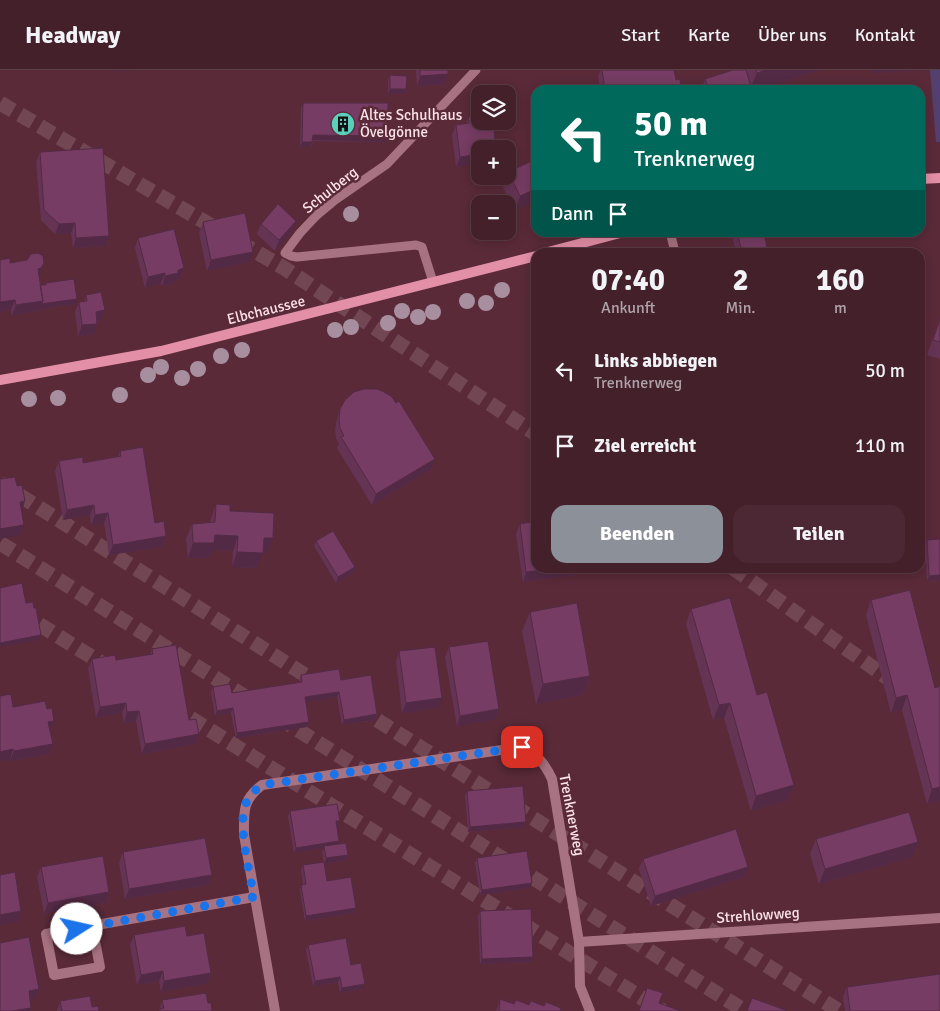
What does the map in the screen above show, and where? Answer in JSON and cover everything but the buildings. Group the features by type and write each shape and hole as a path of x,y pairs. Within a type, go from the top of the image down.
{"main road":[{"path":"925,179 940,178"},
{"path":"563,248 605,237"},
{"name":"Elbchaussee","path":"0,380 161,351 531,257"}],"street":[{"name":"Trenknerweg","path":"275,1011 244,835 244,808 251,793 262,785 522,747 537,756 548,770 552,780 579,942 580,986 590,1011"},
{"path":"92,926 100,967 54,975 46,934 254,897"},
{"name":"Strehlowweg","path":"579,942 940,918"}],"lane":[{"name":"Schulberg","path":"433,282 422,247 416,245 297,257 284,253 317,215 335,200 387,164 476,70"}],"shaded area":[{"path":"930,70 940,70 940,142 936,142"}],"tunnel":[{"path":"0,103 284,268 531,431"},
{"path":"0,483 321,685"},
{"path":"0,543 255,703"},
{"path":"740,573 896,684"},
{"path":"0,600 111,669"},
{"path":"171,706 663,1011"},
{"path":"358,708 839,1011"},
{"path":"279,718 745,1011"}],"place":[{"name":"Altes Schulhaus Övelgönne","path":"343,124"}],"route":[{"path":"77,929 254,897 244,835 244,808 251,793 262,785 522,747"}]}
